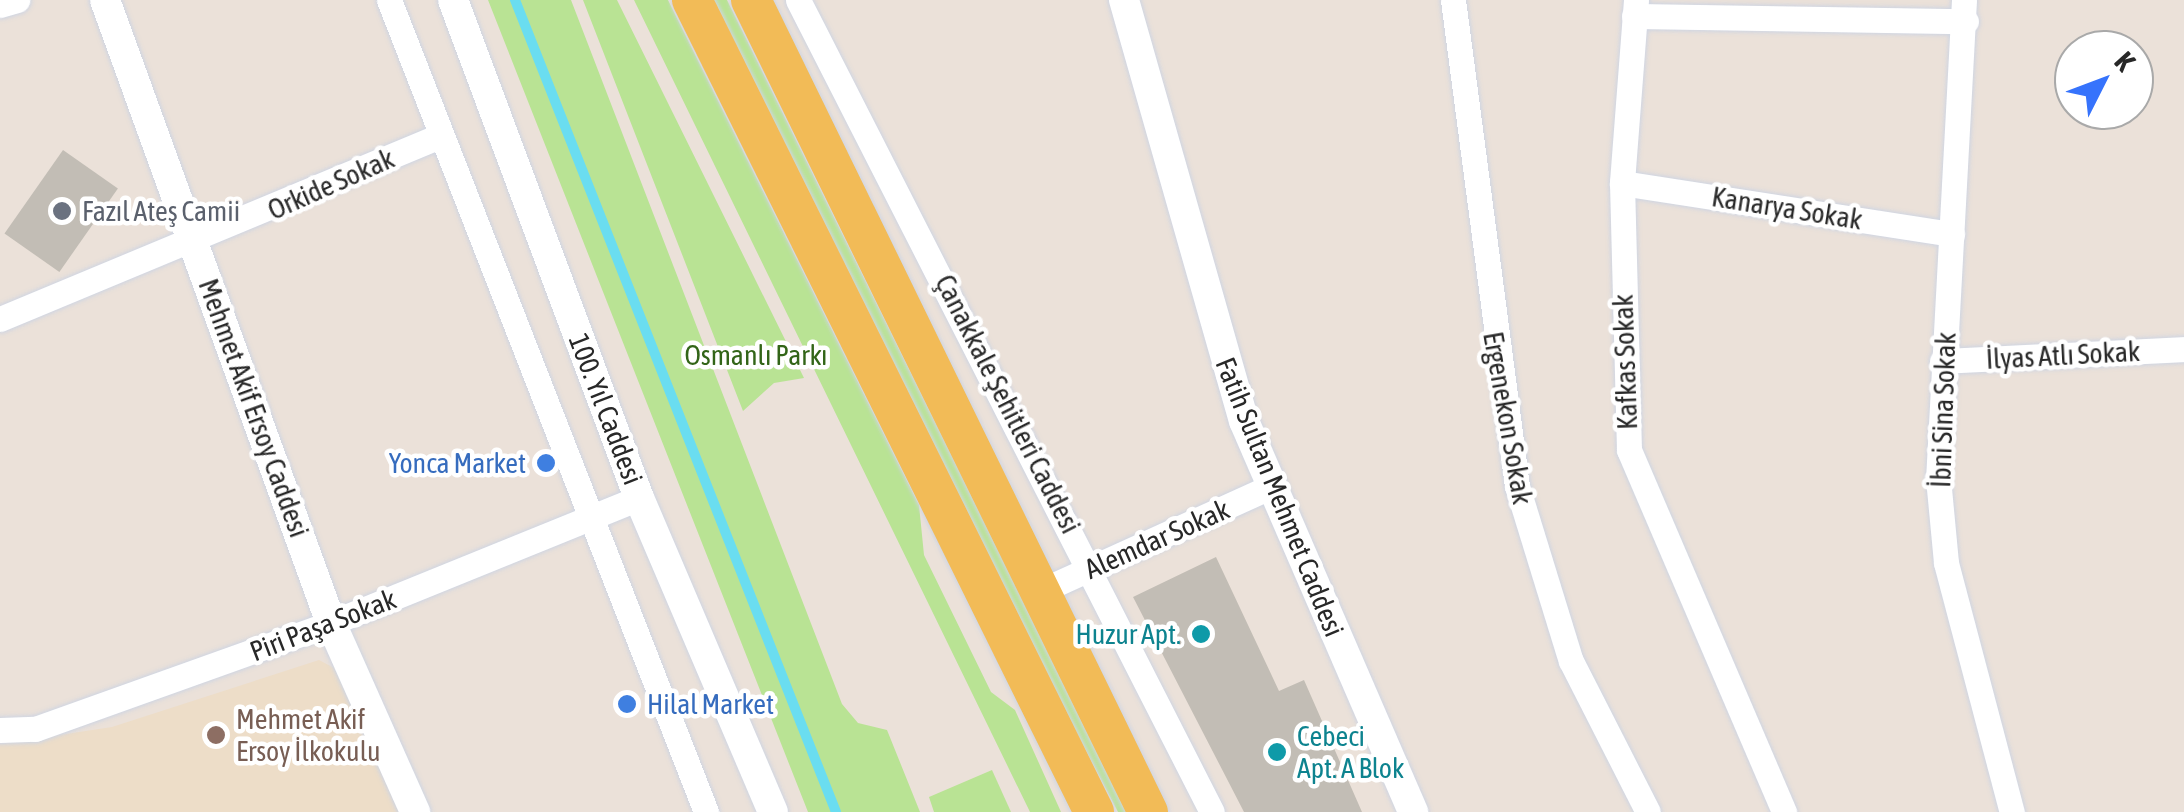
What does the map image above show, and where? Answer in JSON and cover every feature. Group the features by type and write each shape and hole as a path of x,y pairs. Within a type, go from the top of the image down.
{"main road":[{"path":"692,0 1094,812"},
{"name":"Çanakkale Şehitleri Caddesi","path":"751,0 1043,590 1148,812"}],"street":[{"path":"0,5 17,0"},
{"name":"Mehmet Akif Ersoy Caddesi","path":"105,0 331,623 415,812"},
{"path":"389,0 586,522 706,812"},
{"name":"100. Yıl Caddesi","path":"453,0 640,498 773,812"},
{"name":"Çanakkale Şehitleri Caddesi","path":"798,0 1093,568 1212,812"},
{"name":"Fatih Sultan Mehmet Caddesi","path":"1124,0 1219,346 1270,488 1413,812"},
{"name":"Ergenekon Sokak","path":"1453,0 1517,486 1571,661 1648,812"},
{"path":"1645,8 1965,11"},
{"name":"Kafkas Sokak","path":"1645,8 1622,183 1629,450 1784,812"},
{"name":"İbni Sina Sokak","path":"1965,11 1936,434 1946,563 2012,812"},
{"name":"Orkide Sokak","path":"0,319 195,243 440,136"},
{"name":"Kanarya Sokak","path":"1622,183 1952,234"},
{"name":"İlyas Atlı Sokak","path":"1942,361 2184,349"},
{"name":"Alemdar Sokak","path":"1043,590 1270,488"},
{"name":"Piri Paşa Sokak","path":"0,730 34,729 331,623 640,498"}],"shaded area":[{"name":"Mehmet Akif Ersoy İlkokulu","path":"319,660 334,668 399,812 0,812 0,744 112,727"}],"green space":[{"path":"488,0 571,0 842,704 858,723 887,730 920,812 808,812"},
{"name":"Osmanlı Parkı","path":"583,0 617,0 804,378 774,383 743,411"},
{"name":"Osmanlı Parkı","path":"634,0 668,0 919,505 924,555 991,692 1015,710 1061,812 1030,812"},
{"path":"712,0 727,0 1127,812 1118,812 996,578"},
{"path":"992,770 1011,812 934,812 929,797"}],"building":[{"name":"Fazıl Ateş Camii","path":"63,150 118,188 59,272 4,234"},
{"path":"1216,557 1279,691 1304,680 1362,812 1244,812 1133,597"}],"waterway":[{"path":"515,0 836,812"}],"place":[{"name":"Fazıl Ateş Camii","path":"62,211"},
{"name":"Yonca Market","path":"546,463"},
{"name":"Huzur Apt.","path":"1201,634"},
{"name":"Hilal Market","path":"627,704"},
{"name":"Mehmet Akif Ersoy İlkokulu","path":"216,735"},
{"name":"Cebeci Apt. A Blok","path":"1277,752"}]}
